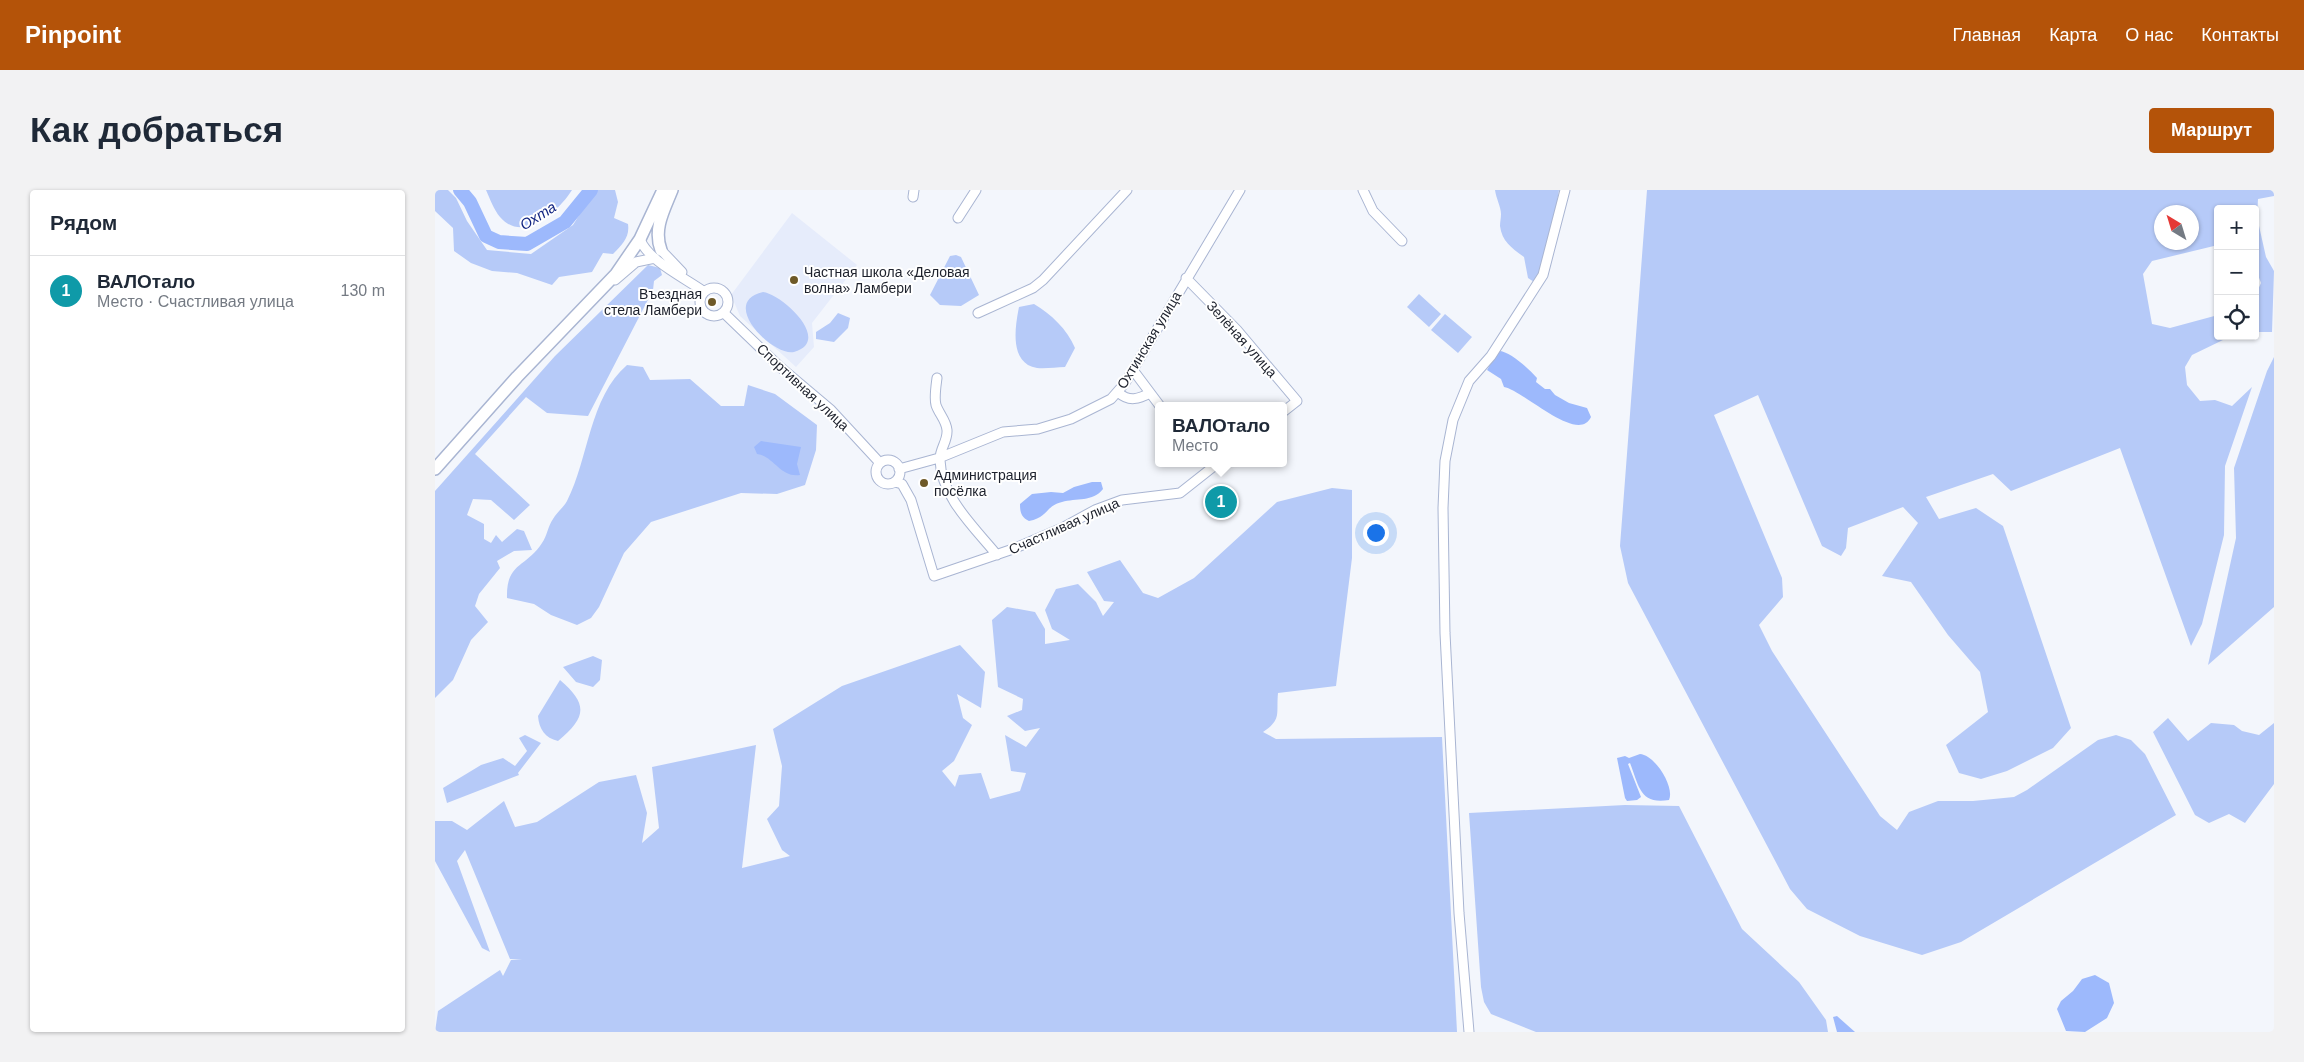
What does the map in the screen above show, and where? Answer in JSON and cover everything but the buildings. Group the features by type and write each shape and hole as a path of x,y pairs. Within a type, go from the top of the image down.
{"main road":[{"path":"435,469 517,377 606,284 629,256 640,239 663,190"},
{"path":"658,254 658,230 672,190"},
{"path":"640,239 650,240 658,254"}],"street":[{"path":"958,218 976,190"},
{"path":"978,313 1033,288 1043,280 1127,190"},
{"name":"Охтинская улица","path":"899,469 939,458 1003,432 1038,429 1071,419 1100,406 1119,393 1240,190"},
{"path":"1363,190 1373,211 1402,241"},
{"path":"1469,1032 1458,903 1445,633 1443,508 1445,461 1453,420 1469,381 1491,356 1543,275 1565,190"},
{"path":"606,284 618,278 636,262 658,254 700,289 712,287 725,292 727,307 723,313 709,316 702,311 699,304 700,289"},
{"name":"Зелёная улица","path":"1186,278 1237,330 1297,402 1287,409"},
{"name":"Спортивная улица","path":"723,313 780,367 831,410 880,463"},
{"path":"1133,370 1157,402"},
{"path":"937,378 936,404 943,417 947,431 946,443 939,458 945,482 955,504 997,555"},
{"path":"1119,393 1131,399 1138,399 1150,393"},
{"name":"Спортивная улица","path":"895,482 889,484 879,480 876,469 880,463 889,460 894,462 899,469"},
{"name":"Счастливая улица","path":"895,482 902,484 911,500 934,576 997,555 1121,500 1180,493 1206,467"},
{"path":"895,482 899,477 899,469"}],"shaded area":[{"path":"435,190 448,190 456,198 467,221 487,250 531,254 573,225 595,190 615,190 618,202 614,218 628,224 628,233 622,244 613,254 603,253 592,272 559,277 552,285 517,273 492,271 471,263 454,251 453,228 435,211"},
{"path":"486,190 572,190 558,207 539,222 519,227 509,224 500,217"},
{"path":"1495,190 1559,190 1548,249 1534,282 1528,278 1524,257 1508,244 1501,232 1501,211"},
{"path":"1647,190 2274,190 2274,196 2258,199 2258,205 2214,205 2214,246 2199,250 2199,205 2154,205 2154,250 2197,250 2152,261 2143,274 2152,324 2170,328 2214,316 2214,340 2223,340 2192,355 2185,367 2187,385 2200,401 2215,400 2232,406 2252,387 2225,466 2224,535 2202,624 2191,646 2120,448 2011,491 1993,474 1926,497 1939,519 1976,508 2003,526 2071,728 2053,748 2007,771 1981,779 1959,773 1946,745 1988,712 1980,672 1948,635 1911,582 1882,576 1918,523 1903,507 1848,528 1846,548 1841,556 1822,546 1758,395 1714,415 1782,578 1783,597 1759,625 1772,651 1880,816 1897,830 1909,812 1938,801 1973,801 2014,797 2027,790 2098,740 2116,735 2131,740 2145,754 2176,815 1961,942 1922,955 1860,936 1807,909 1790,889 1628,583 1620,546"},
{"name":"Частная школа «Деловая волна» Ламбери","path":"792,213 857,265 812,323 814,347 796,367 740,316 731,295"},
{"path":"2259,226 2266,257 2274,271 2272,332 2259,332 2259,289 2261,283 2259,278"},
{"path":"956,255 961,257 979,295 961,306 940,305 930,295 950,256"},
{"path":"648,265 660,268 662,275 654,281 653,290 588,416 547,413 526,397 475,454 530,505 514,520 491,500 473,499 467,515 484,524 484,539 491,543 496,535 502,542 517,529 524,531 532,550 514,551 497,561 500,568 479,594 475,606 488,622 471,640 453,680 435,698 435,491 555,356"},
{"path":"763,292 781,301 800,319 806,329 808,338 805,346 794,352 785,351 763,338 754,328 747,317 746,306 751,298"},
{"path":"1419,294 1441,314 1429,327 1407,307"},
{"path":"1034,304 1058,323 1072,341 1075,348 1065,367 1037,368 1028,365 1018,352 1016,324 1019,307"},
{"path":"838,313 850,318 848,328 834,342 816,339 816,332 830,323"},
{"path":"1445,314 1472,337 1458,353 1431,330"},
{"path":"1498,351 1508,354 1519,361 1537,378 1536,382 1545,389 1550,389 1555,395 1569,403 1587,408 1591,417 1584,424 1575,425 1563,421 1513,390 1504,387 1501,379 1487,370"},
{"path":"2274,357 2274,607 2208,665 2236,538 2234,468 2267,371"},
{"path":"627,365 643,367 650,380 690,379 721,406 744,406 748,385 775,394 817,425 816,450 805,485 777,494 741,493 651,522 624,553 599,607 591,618 577,625 551,615 534,604 507,598 508,586 513,571 536,551 544,540 556,514 567,501 597,411 614,379"},
{"path":"761,441 801,447 797,464 800,475 787,473 768,459 757,454 754,447"},
{"path":"1092,482 1101,482 1103,489 1094,496 1057,504 1040,517 1029,521 1021,514 1020,504 1032,494 1063,493 1074,487"},
{"path":"1332,488 1352,490 1352,558 1336,686 1278,693 1276,720 1263,732 1276,739 1442,737 1457,1032 435,1032 438,1011 500,970 503,976 511,960 522,959 510,959 465,850 457,861 490,952 482,948 435,861 435,821 452,821 467,830 504,801 515,827 537,822 599,782 636,775 647,813 642,843 659,828 652,767 756,745 742,868 790,856 782,850 767,819 779,806 782,766 773,729 842,686 960,645 985,672 981,708 957,694 963,718 972,725 954,761 942,771 955,787 959,775 981,773 990,799 1020,791 1026,773 1011,771 1005,735 1026,747 1040,728 1025,731 1007,716 1022,710 1023,699 998,687 992,620 1007,607 1035,612 1045,629 1045,644 1070,640 1052,629 1045,610 1056,589 1078,584 1096,602 1103,616 1114,602 1104,601 1087,572 1120,560 1143,593 1158,598 1194,578 1277,502"},
{"path":"593,656 602,660 600,680 593,687 576,682 563,667"},
{"path":"560,680 576,696 580,710 579,717 574,725 558,741 550,738 543,732 538,716"},
{"path":"2168,718 2188,741 2211,723 2234,725 2242,731 2259,735 2274,723 2274,784 2245,823 2229,814 2209,823 2195,815 2153,732"},
{"path":"525,735 541,743 518,773 519,775 447,803 443,788 481,765 503,758 515,766 527,751 519,738"},
{"path":"1640,754 1652,760 1662,772 1669,787 1669,800 1659,801 1646,797 1639,786 1630,763 1628,764 1641,797 1637,800 1627,801 1625,798 1617,758 1625,756 1629,758"},
{"path":"1625,805 1679,806 1742,929 1799,982 1826,1020 1828,1032 1536,1032 1491,1014 1484,1002 1481,987 1469,813"},
{"path":"2095,975 2109,983 2114,1003 2107,1018 2085,1032 2066,1031 2057,1009 2061,1001 2073,991 2082,979"},
{"path":"1837,1016 1855,1032 1837,1032 1833,1017"}],"waterway":[{"name":"Охта","path":"460,190 470,202 486,236 499,242 527,244 565,222 591,190"}],"place":[{"name":"Частная школа «Деловая волна» Ламбери","path":"794,280"},
{"name":"Въездная стела Ламбери","path":"712,302"},
{"name":"Администрация посёлка","path":"924,483"},
{"name":"ВАЛОтало","path":"1221,502"}]}
